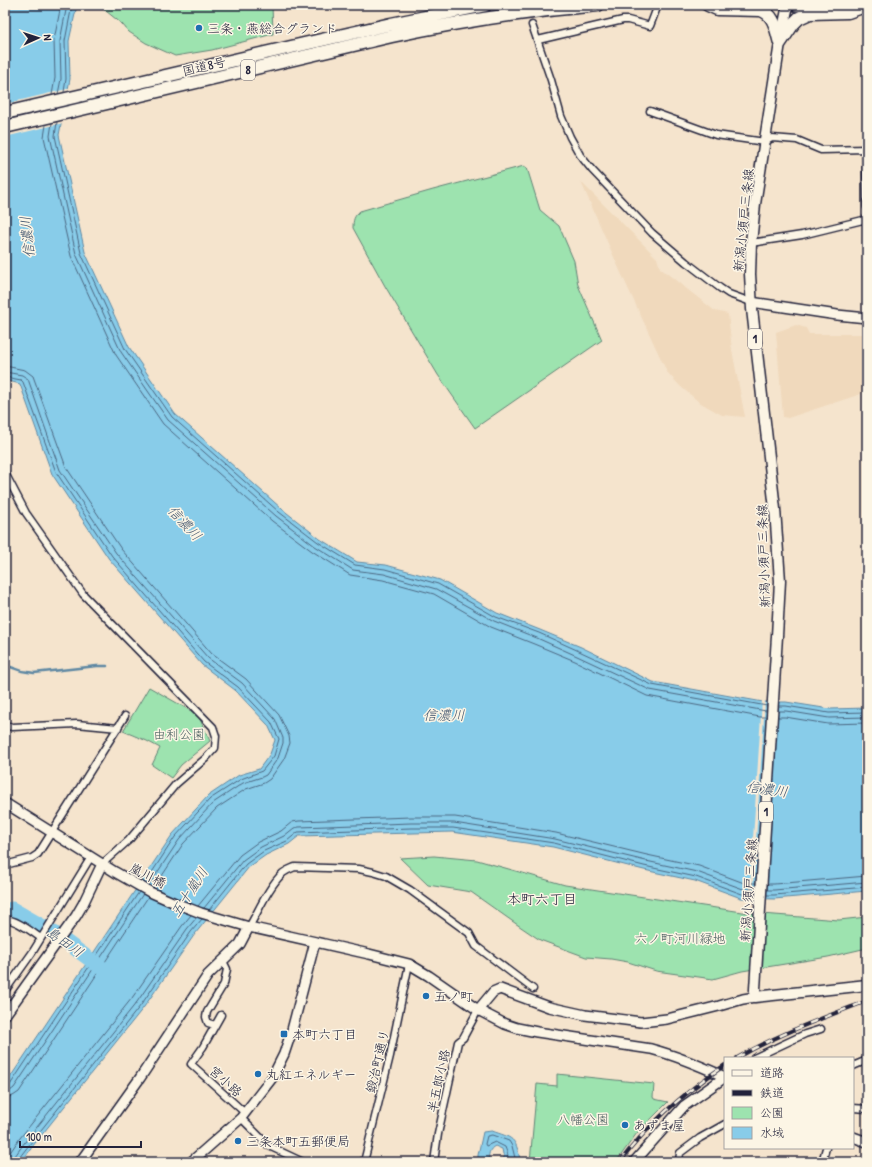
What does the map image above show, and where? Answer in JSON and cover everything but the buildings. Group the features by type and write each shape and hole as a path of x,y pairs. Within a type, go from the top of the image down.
{"highway":[{"name":"国道8号","path":"5,113 391,24 485,5"},
{"name":"国道8号","path":"5,127 449,24 492,16 538,10 598,5"},
{"path":"708,5 717,9 764,11 770,16 776,27 780,43"},
{"path":"797,5 864,7"},
{"path":"780,43 793,24 799,18 810,13 848,12 864,7"}],"main road":[{"name":"新潟小須戸三条線","path":"755,993 778,636 780,581 775,509 751,302 751,243 780,43 788,5"},
{"path":"755,993 867,985"}],"street":[{"path":"538,40 623,20 650,26 658,5"},
{"path":"532,26 551,80 561,116 580,155 592,170 657,238 729,294 751,302 867,318"},
{"path":"650,111 716,135 765,142 772,138 797,140 821,150 867,149 867,207"},
{"path":"751,243 802,235 867,219"},
{"path":"5,473 26,513 83,594 213,727 216,736 215,748 206,758 176,784 129,840 102,864 76,916 5,1015"},
{"path":"5,865 32,858 38,854 125,716"},
{"path":"5,725 12,727 77,724 118,728"},
{"name":"嵐川橋","path":"5,803 115,872 150,892 201,913 250,927 409,964 478,1010 505,1024 517,1028 651,1049 693,1063 724,1077"},
{"path":"5,992 7,985 41,938 91,857"},
{"path":"80,1162 140,1078 208,975 240,944 271,889 283,873 289,869 359,869 386,876 410,890 450,918 469,933 476,946 533,990"},
{"path":"5,920 9,919 16,922 41,938"},
{"path":"191,1162 243,1116 272,1078 284,1054 292,1030 315,942"},
{"path":"221,1015 215,1025 208,1023 206,1017 207,1012 224,984 227,969 223,961"},
{"name":"鍛治町通り","path":"364,1162 390,1056 409,964"},
{"path":"478,1010 493,992 500,989 549,1007 609,1019 641,1022 667,1019 719,1006 755,993"},
{"name":"半五郎小路","path":"434,1162 438,1134 458,1042 463,1038 478,1010"},
{"name":"宮小路","path":"215,1025 203,1047 191,1064 243,1116 269,1146 301,1162"},
{"path":"756,1057 804,1034 821,1029"},
{"path":"854,1066 867,1060"},
{"path":"634,1162 684,1106 724,1078"},
{"path":"854,1108 867,1109"},
{"path":"679,1162 680,1153 700,1138 724,1125"},
{"path":"854,1137 867,1142"},
{"path":"822,1162 826,1149"}],"shaded area":[{"path":"581,182 657,258 660,268 715,311 728,314 732,350 745,417 722,415 699,402 680,386 667,372"},
{"path":"796,325 806,328 809,334 867,334 867,392 788,418 783,417 776,332"}],"green space":[{"name":"三条・燕総合グランド","path":"102,5 272,5 273,34 212,50 175,56 146,43 129,32 106,11"},
{"path":"524,166 527,168 540,210 559,226 574,261 578,285 602,340 475,428 438,375 385,286 353,228 354,220 355,216 360,211"},
{"name":"由利公園","path":"149,687 198,715 210,741 181,765 171,778 152,765 160,748 123,731"},
{"name":"六ノ町河川緑地","path":"434,856 477,860 565,885 749,913 839,920 867,917 867,948 828,957 742,971 713,979 656,971 628,962 611,959 586,957 540,940 471,892 428,885 400,858"},
{"name":"八幡公園","path":"557,1074 654,1084 654,1099 668,1102 637,1133 616,1162 530,1162 537,1084 557,1086"}],"water":[{"name":"信濃川","path":"5,5 77,5 69,41 70,79 59,135 85,252 129,347 175,414 282,509 320,539 357,562 386,565 440,580 497,613 581,647 653,682 763,702 786,702 830,709 867,708 867,891 774,899 741,898 695,881 553,847 452,832 299,836 289,844 266,855 249,867 195,934 144,1007 32,1147 22,1162 5,1162 5,1085 172,835 208,796 239,775 259,769 270,754 275,740 268,725 235,690 202,665 109,559 52,474 20,384 5,380"},
{"path":"492,1131 509,1137 515,1143 520,1160 518,1162 497,1162 504,1158 504,1156 502,1149 495,1146 489,1152 489,1162 478,1162 483,1132"}],"pier":[{"path":"71,88 63,123 5,137 5,104"},
{"path":"762,700 765,700 752,900 749,900"}],"waterway":[{"path":"5,665 22,671 34,673 107,666"},
{"name":"島田川","path":"5,911 12,909 54,933 105,970"}],"tunnel":[{"path":"528,5 532,25"}],"railway":[{"path":"739,1057 817,1020 867,1001"},
{"path":"620,1162 655,1121 682,1097 724,1066"}],"place":[{"name":"三条・燕総合グランド","path":"199,28"},
{"name":"五ノ町","path":"426,996"},
{"name":"本町六丁目","path":"284,1034"},
{"name":"丸紅エネルギー","path":"258,1074"},
{"name":"あずま屋","path":"625,1125"},
{"name":"三条本町五郵便局","path":"238,1141"}],"district":[{"name":"本町六丁目","path":"542,899"}],"water label":[{"name":"五十嵐川","path":"189,892"}]}
